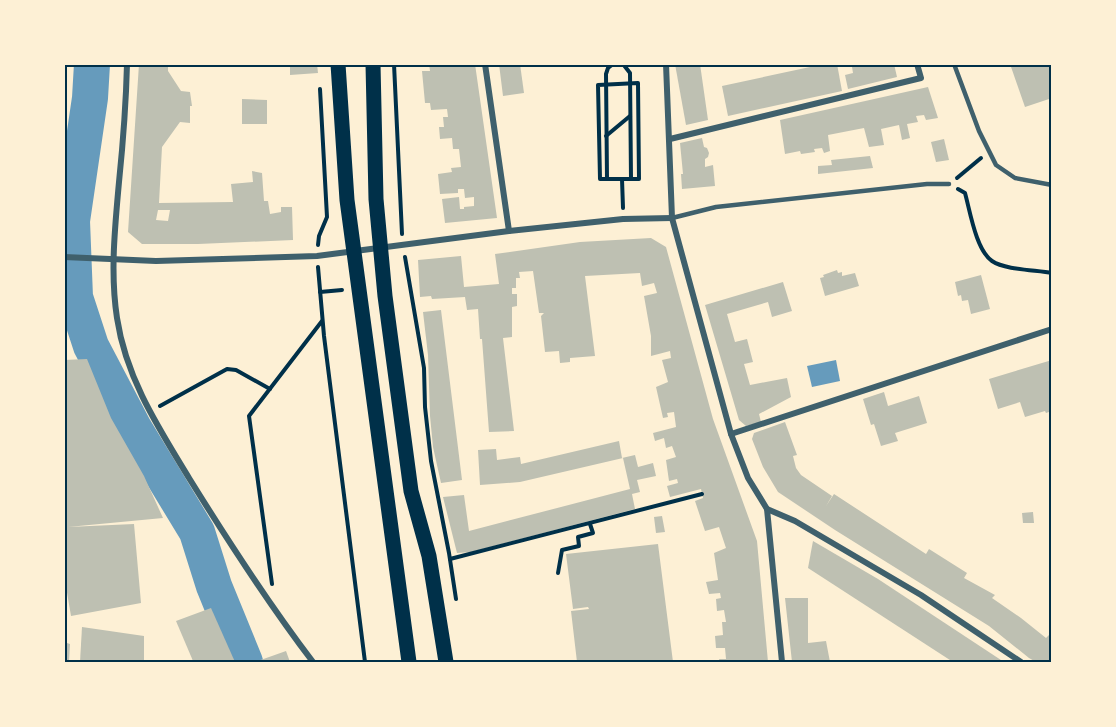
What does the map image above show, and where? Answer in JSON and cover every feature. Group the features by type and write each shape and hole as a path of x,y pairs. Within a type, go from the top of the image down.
{"main road":[{"path":"338,64 347,200 409,663"},
{"path":"373,64 376,199 385,296 411,491 429,556 446,663"}],"street":[{"path":"128,64 113,258 117,318 126,359 149,412 219,528 312,663"},
{"path":"485,64 509,231"},
{"path":"666,64 672,218 731,434 748,478 767,509 782,663"},
{"path":"670,139 921,78 917,64"},
{"path":"64,257 156,261 317,256 509,231 623,219 672,218"},
{"path":"731,434 1052,329"},
{"path":"767,509 795,521 921,595 1021,663"}],"lane":[{"path":"954,64 979,131 996,165 1015,178 1052,185"},
{"path":"672,218 716,207 949,183"}],"path":[{"path":"394,64 403,244 424,368 425,407 431,461 450,559 456,605"},
{"path":"607,179 606,84 607,71 613,64"},
{"path":"623,64 630,71 632,179"},
{"path":"638,83 639,179 600,179 598,85 606,84 638,83"},
{"path":"320,87 327,218 319,236 317,256 365,663"},
{"path":"606,136 631,115"},
{"path":"988,149 976,163 949,183 964,193 984,253 993,262 1004,266 1052,273"},
{"path":"622,179 623,219"},
{"path":"271,606 272,578 249,416 323,320"},
{"path":"149,412 227,369 236,370 270,389"},
{"path":"450,559 702,494"},
{"path":"558,573 562,550 579,546 578,537 593,533 590,524"}],"water":[{"path":"836,360 840,381 812,387 807,366"}],"building":[{"path":"139,64 168,64 168,71 181,91 190,92 192,106 190,106 190,123 180,122 162,147 159,203 233,202 231,184 253,182 252,171 262,173 264,201 268,201 270,214 281,212 281,207 292,207 293,240 142,244 128,232","holes":["158,210 170,210 168,221 156,220"]},
{"path":"290,64 317,64 318,73 290,75"},
{"path":"429,64 475,64 497,218 445,223 442,199 459,197 460,209 464,209 464,207 474,206 474,197 465,198 464,189 458,189 458,193 440,194 438,174 452,172 451,168 461,167 459,149 453,149 452,138 440,139 439,127 444,127 443,117 448,117 447,109 431,110 430,103 425,103 422,71 430,71"},
{"path":"499,64 520,64 524,93 503,96"},
{"path":"675,64 700,64 708,120 686,125"},
{"path":"824,64 837,64 842,91 728,116 722,86"},
{"path":"864,64 894,64 897,77 848,89 845,75 853,73 852,67"},
{"path":"1010,64 1052,64 1052,98 1025,107"},
{"path":"928,87 938,118 926,120 924,115 916,116 918,122 907,124 910,138 902,140 899,125 881,129 884,145 869,147 864,128 828,135 830,151 824,153 822,148 814,149 815,152 801,154 800,151 785,154 780,120"},
{"path":"242,99 267,100 267,124 242,124"},
{"path":"702,138 704,147 709,153 705,159 705,167 713,165 715,186 682,189 680,143"},
{"path":"944,139 949,160 936,162 931,142"},
{"path":"870,156 873,168 818,174 818,166 832,165 831,160"},
{"path":"651,238 666,247 713,419 757,541 768,662 720,662 719,659 726,659 725,648 716,648 715,636 723,635 722,622 726,622 724,610 717,611 716,599 721,598 720,593 709,594 706,582 718,580 714,553 726,548 719,527 705,531 695,501 703,498 701,489 670,497 667,486 678,483 677,479 669,481 666,460 676,457 672,446 666,448 664,438 655,441 653,433 676,427 674,412 667,413 668,417 663,418 656,387 668,382 662,360 671,358 670,351 651,356 651,336 644,296 657,293 654,283 642,286 640,273 585,276 595,356 570,358 570,362 560,363 559,351 545,352 541,316 544,313 539,313 533,271 519,272 520,278 516,278 516,288 512,288 512,294 517,294 517,306 512,307 512,337 503,338 514,431 489,432 478,309 467,310 465,297 432,299 431,296 420,297 418,260 461,256 464,287 499,284 495,254 580,242"},
{"path":"837,270 838,273 842,272 842,276 855,273 859,286 825,296 820,278"},
{"path":"981,275 990,309 971,314 968,300 962,301 961,295 958,296 955,282"},
{"path":"783,282 792,311 772,317 768,302 727,314 735,342 747,339 753,362 744,364 750,385 787,378 791,397 759,414 761,422 746,426 739,420 705,305"},
{"path":"441,310 462,480 441,483 433,447 428,355 423,312"},
{"path":"87,359 111,418 144,476 163,518 68,527 134,524 141,603 71,616 64,575 64,360"},
{"path":"1052,360 1052,411 1025,417 1020,402 998,409 989,379"},
{"path":"884,392 888,406 919,396 927,423 895,433 898,441 881,446 874,424 871,425 863,399"},
{"path":"785,422 797,455 793,456 796,468 801,475 832,496 826,506 834,494 926,554 929,549 967,573 964,578 995,595 992,598 1046,638 1052,635 1052,662 1036,662 1029,658 989,626 778,492 763,467 752,439 754,433"},
{"path":"619,441 622,458 635,455 638,467 653,463 656,476 637,480 640,492 632,494 635,509 471,552 457,553 443,497 464,495 469,531 630,489 623,458 520,482 480,485 478,450 496,449 497,460 520,457 521,464"},
{"path":"1033,512 1034,523 1023,523 1022,513"},
{"path":"662,516 665,532 656,533 654,517"},
{"path":"813,541 878,579 1004,662 953,662 808,568"},
{"path":"658,544 673,662 577,662 571,611 589,609 588,607 573,609 566,554"},
{"path":"785,598 808,598 808,643 826,641 830,662 792,662"},
{"path":"211,608 235,662 193,661 176,621"},
{"path":"82,627 144,636 144,662 80,662"},
{"path":"64,642 70,644 69,661 64,661"},
{"path":"286,651 290,662 255,662"}],"waterway":[{"path":"92,64 90,98 72,221 75,297 91,346 134,428 197,532 214,586 245,662"}]}
